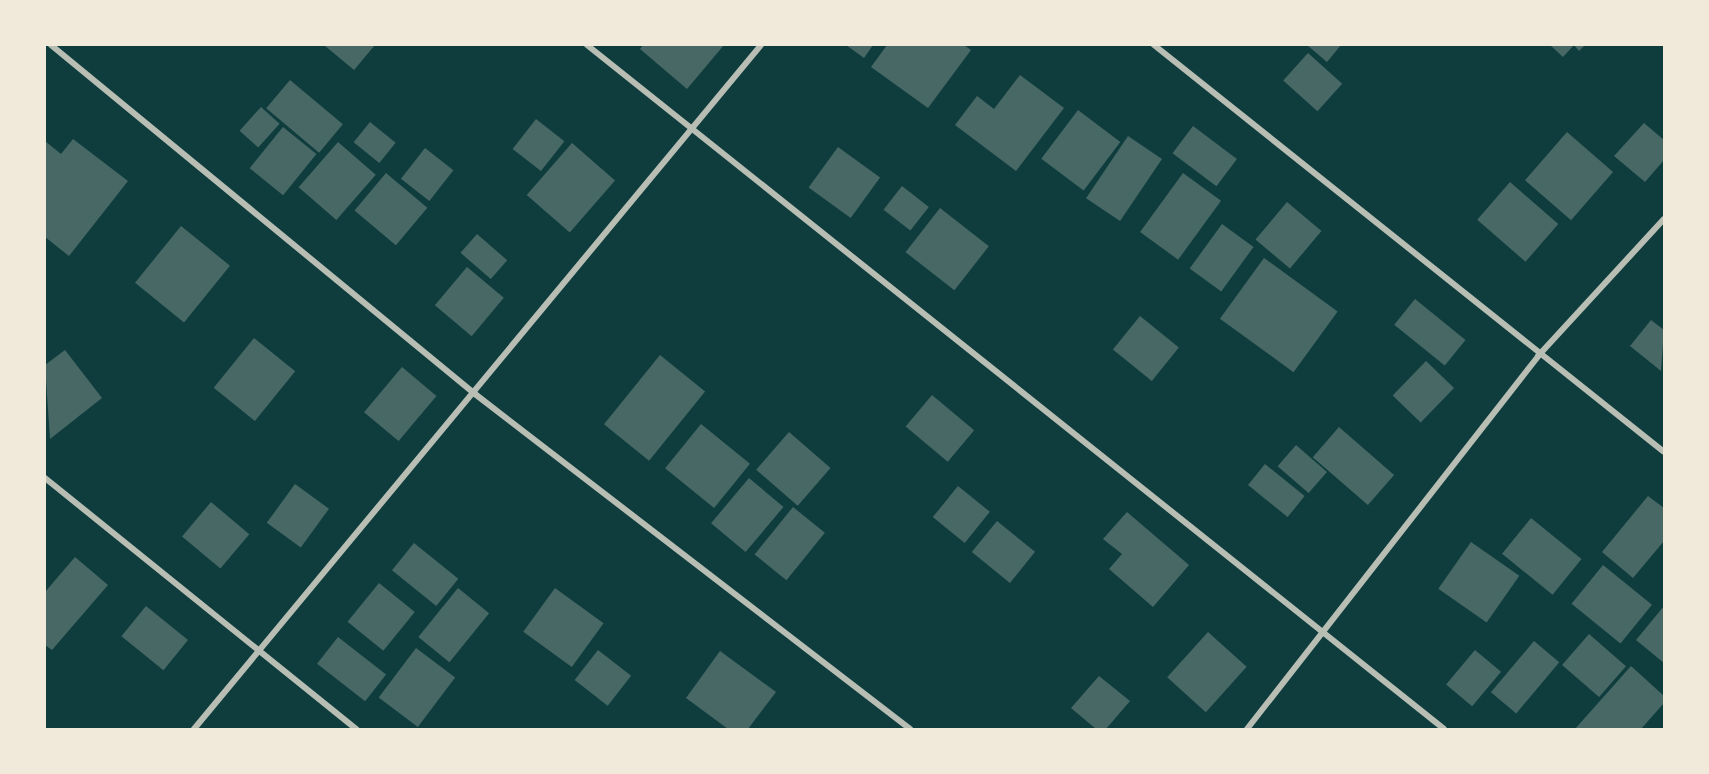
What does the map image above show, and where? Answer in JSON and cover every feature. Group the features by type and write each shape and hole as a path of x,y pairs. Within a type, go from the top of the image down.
{"street":[{"path":"51,45 475,394 910,729"},
{"path":"587,45 1321,636 1444,729"},
{"path":"194,729 475,394 761,45"},
{"path":"1154,45 1538,356 1664,452"},
{"path":"1247,729 1538,356 1664,219"},
{"path":"45,478 356,729"}],"building":[{"path":"324,45 375,45 354,70"},
{"path":"643,45 724,45 687,89 640,49"},
{"path":"846,45 873,45 864,58"},
{"path":"887,45 964,45 971,50 928,108 871,67"},
{"path":"1307,45 1341,45 1327,62"},
{"path":"1550,45 1574,45 1563,57"},
{"path":"1574,45 1585,45 1579,51"},
{"path":"1308,53 1342,84 1317,111 1283,80"},
{"path":"1020,75 1064,108 1016,171 955,125 977,96 994,109"},
{"path":"290,80 343,124 319,153 266,108"},
{"path":"261,107 280,124 258,148 240,131"},
{"path":"1078,110 1120,142 1084,191 1041,159"},
{"path":"536,119 564,141 541,171 513,149"},
{"path":"370,122 396,143 379,163 354,142"},
{"path":"1644,123 1664,140 1664,160 1645,182 1614,156"},
{"path":"1193,126 1237,159 1216,186 1173,153"},
{"path":"283,127 316,154 283,195 250,168"},
{"path":"1567,132 1613,172 1571,220 1525,180"},
{"path":"1128,136 1162,159 1120,221 1086,198"},
{"path":"73,139 128,181 69,256 45,237 45,141 61,154"},
{"path":"338,142 376,175 336,220 299,187"},
{"path":"572,143 615,180 570,232 527,195"},
{"path":"838,147 880,178 851,218 809,187"},
{"path":"425,148 453,170 429,201 401,179"},
{"path":"386,173 427,208 396,245 355,211"},
{"path":"1183,173 1221,201 1178,260 1140,232"},
{"path":"1510,182 1558,224 1525,262 1477,220"},
{"path":"902,186 929,207 910,231 884,210"},
{"path":"1287,202 1321,231 1290,268 1256,240"},
{"path":"940,208 989,246 954,290 906,252"},
{"path":"1222,224 1254,247 1221,291 1190,268"},
{"path":"181,226 230,266 184,322 135,283"},
{"path":"477,234 507,260 491,279 461,253"},
{"path":"1264,258 1338,311 1294,372 1220,319"},
{"path":"467,267 504,298 472,336 435,305"},
{"path":"1415,299 1466,340 1445,366 1394,325"},
{"path":"1140,316 1179,347 1152,381 1113,349"},
{"path":"1651,320 1664,330 1661,371 1630,346"},
{"path":"254,338 295,371 255,421 214,388"},
{"path":"65,350 102,398 50,439 45,365"},
{"path":"660,355 705,392 649,461 604,424"},
{"path":"1426,361 1454,388 1421,423 1393,396"},
{"path":"402,367 436,396 399,441 364,412"},
{"path":"932,395 974,430 948,462 906,426"},
{"path":"701,424 750,464 714,508 665,468"},
{"path":"1339,427 1394,475 1368,505 1313,457"},
{"path":"789,432 831,468 798,506 756,470"},
{"path":"1296,445 1327,472 1309,493 1278,466"},
{"path":"1265,464 1305,496 1288,517 1248,485"},
{"path":"749,478 783,507 746,552 711,523"},
{"path":"295,484 329,509 301,548 267,523"},
{"path":"958,486 990,512 965,543 933,517"},
{"path":"1648,496 1664,508 1664,541 1633,578 1602,552"},
{"path":"211,502 249,534 220,569 182,536"},
{"path":"793,507 825,533 786,580 755,554"},
{"path":"1127,512 1189,565 1153,607 1109,569 1122,554 1103,539"},
{"path":"1531,518 1582,559 1553,595 1502,554"},
{"path":"997,521 1035,552 1010,583 972,552"},
{"path":"1471,542 1519,576 1487,623 1438,589"},
{"path":"414,543 458,579 436,606 392,570"},
{"path":"75,557 108,585 52,650 45,645 45,592"},
{"path":"1603,565 1652,605 1620,644 1572,604"},
{"path":"379,583 415,612 383,651 348,622"},
{"path":"458,588 489,613 449,662 418,637"},
{"path":"555,588 604,623 572,667 523,632"},
{"path":"146,606 188,640 163,670 121,636"},
{"path":"1664,606 1664,663 1636,640"},
{"path":"1208,632 1247,667 1206,712 1167,677"},
{"path":"1589,634 1626,666 1599,697 1562,665"},
{"path":"338,637 386,675 365,701 317,664"},
{"path":"1534,641 1559,662 1516,714 1491,692"},
{"path":"416,648 455,677 418,727 379,698"},
{"path":"598,650 631,676 608,706 575,680"},
{"path":"1475,650 1501,672 1472,706 1446,684"},
{"path":"720,651 776,692 748,729 728,729 686,698"},
{"path":"1631,666 1664,696 1664,703 1641,729 1575,729"},
{"path":"1099,676 1130,701 1106,729 1096,729 1071,708"}]}
